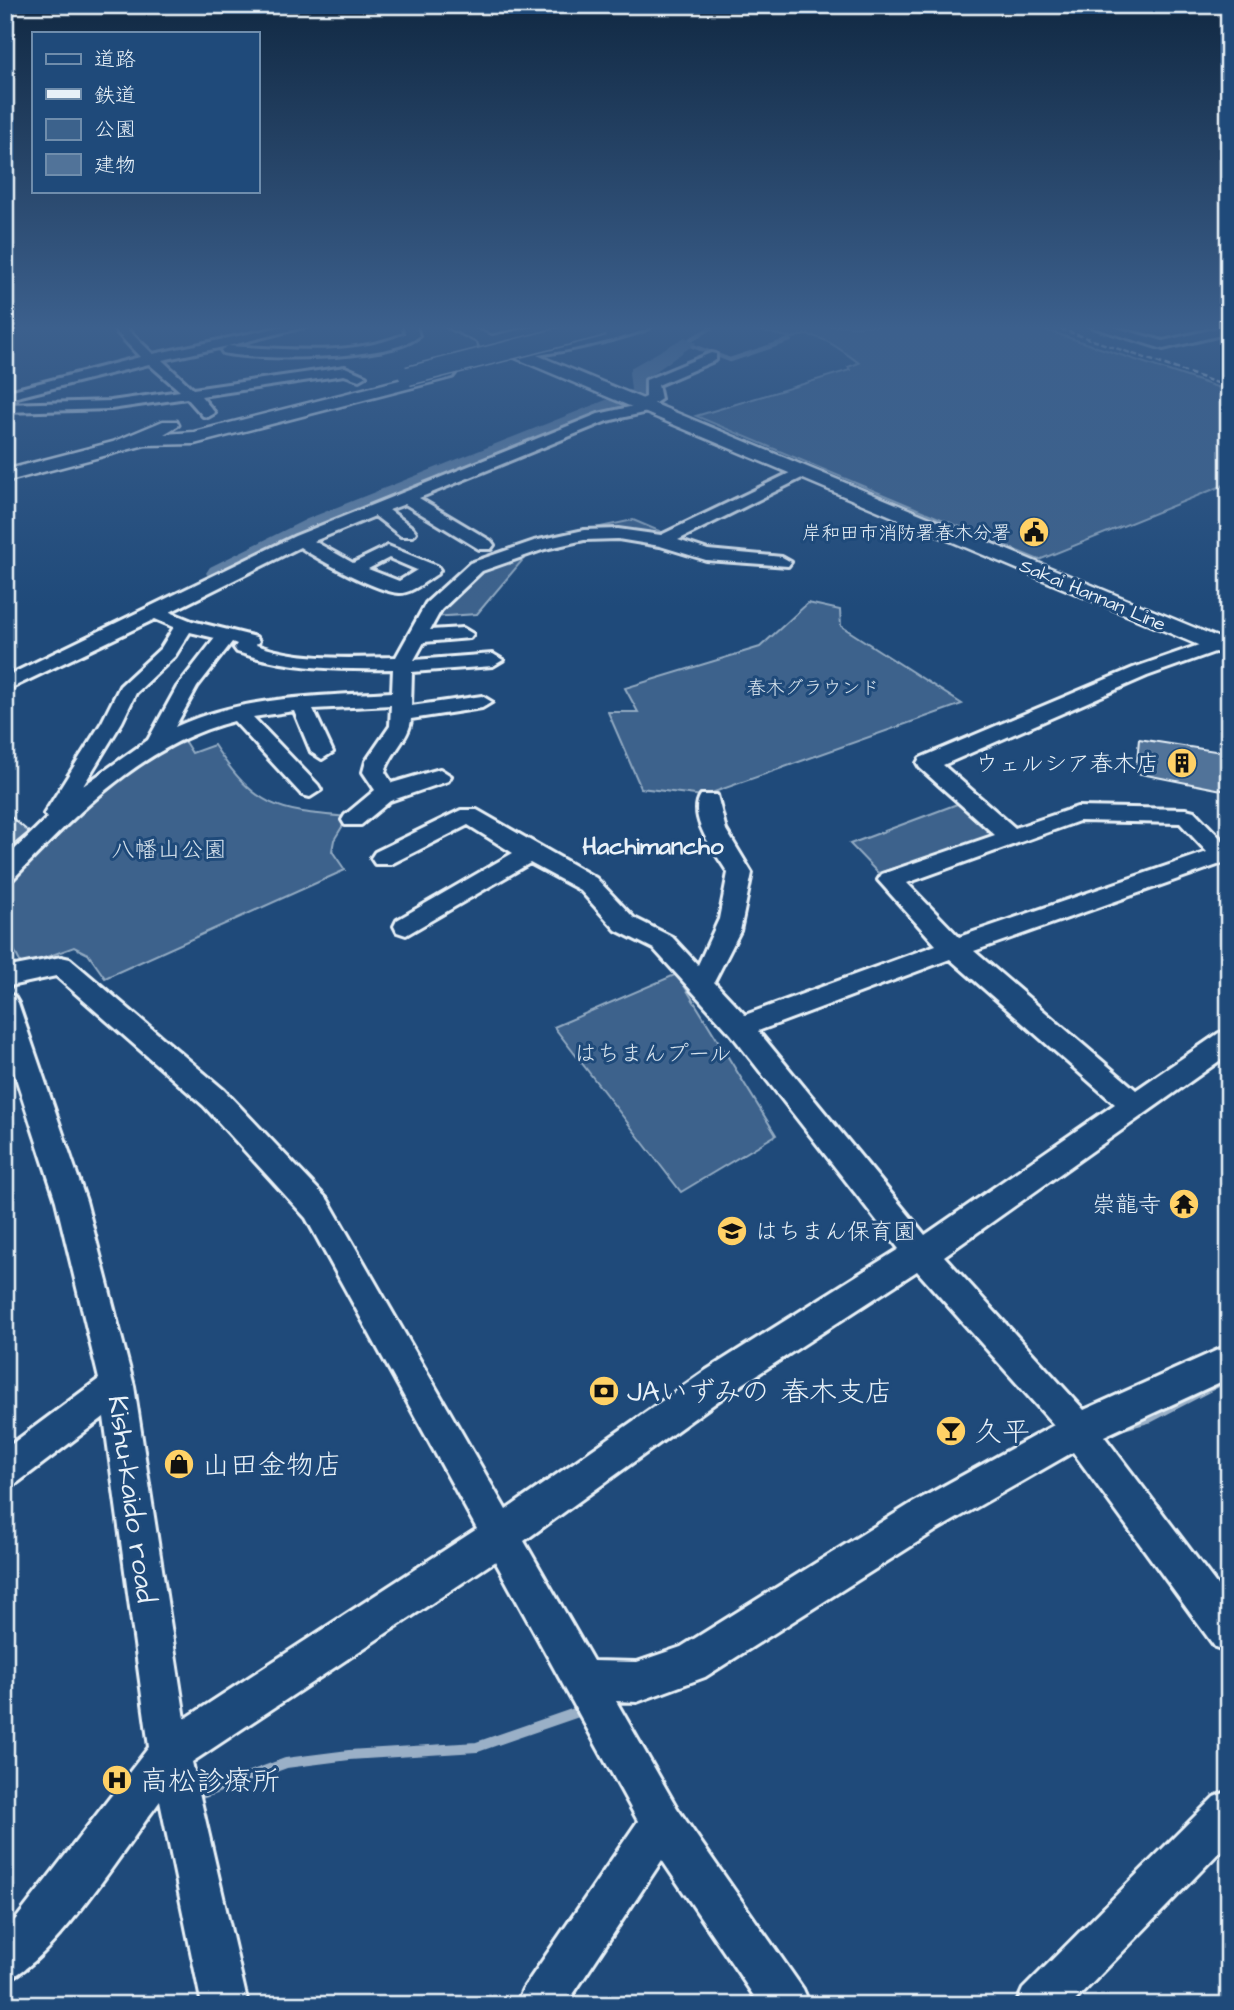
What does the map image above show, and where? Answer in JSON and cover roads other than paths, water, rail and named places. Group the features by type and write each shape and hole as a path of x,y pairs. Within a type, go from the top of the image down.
{"main road":[{"path":"117,447 187,420"},
{"path":"5,476 219,420"},
{"path":"152,442 230,420"},
{"path":"117,447 194,438 265,420"},
{"name":"Sakai Hannan Line","path":"676,420 1222,648"}],"street":[{"path":"5,685 301,540 404,496 428,481 565,420"},
{"path":"5,668 303,526 595,420"},
{"path":"663,541 800,473"},
{"path":"404,496 485,545"},
{"path":"375,508 407,532"},
{"path":"387,792 374,772 377,761 400,726 403,665 417,636 443,595 486,561 584,535 618,534 663,541 706,555 782,562"},
{"path":"301,540 331,560 354,569"},
{"path":"155,612 185,625 249,641 244,648 254,652 296,662 403,665 493,660"},
{"path":"41,837 112,722 127,690 168,652 185,625"},
{"path":"417,636 463,634"},
{"path":"158,744 175,702 188,681 227,636"},
{"path":"1012,838 928,764 1140,672 1222,648"},
{"path":"5,873 41,837 127,764 158,744 220,719 301,705 401,706 482,702"},
{"path":"301,705 322,752"},
{"path":"240,715 310,790"},
{"path":"354,820 365,805 387,792 440,776"},
{"path":"700,983 726,942 736,908 740,873 715,835 708,818 709,800"},
{"path":"740,1027 954,948 1223,855 1186,816 1077,814 890,880 954,948 1134,1104"},
{"path":"383,858 469,815 530,853 588,884 625,924 663,943 740,1027 922,1254 1059,1404 1229,1633"},
{"path":"406,926 530,853"},
{"path":"5,978 61,966 214,1098 317,1209 662,1823 787,2005"},
{"name":"Kishu-kaido road","path":"5,1003 71,1201 117,1386 170,1753 225,2005"},
{"path":"5,1959 32,1935 170,1753 501,1535 717,1382 897,1265 922,1254 1229,1040"},
{"path":"583,1681 638,1682 691,1663 922,1518 1077,1431 1229,1361"},
{"path":"5,1471 117,1386"},
{"path":"1039,2005 1229,1812"},
{"path":"539,2005 662,1823"}],"waterway":[{"path":"220,573 317,525 578,420"},
{"path":"1122,1426 1150,1418 1219,1382"},
{"path":"204,1793 286,1763 349,1755 477,1747 578,1712"}],"place":[{"name":"岸和田市消防署春木分署","path":"1034,532"},
{"name":"ウェルシア春木店","path":"1182,763"},
{"name":"崇龍寺","path":"1184,1204"},
{"name":"はちまん保育園","path":"732,1231"},
{"name":"JAいずみの 春木支店","path":"604,1391"},
{"name":"久平","path":"951,1431"},
{"name":"山田金物店","path":"179,1464"},
{"name":"高松診療所","path":"117,1780"}],"district":[{"name":"Hachimancho","path":"653,846"}],"park label":[{"name":"春木グラウンド","path":"813,687"},
{"name":"八幡山公園","path":"169,849"},
{"name":"はちまんプール","path":"653,1053"}]}
